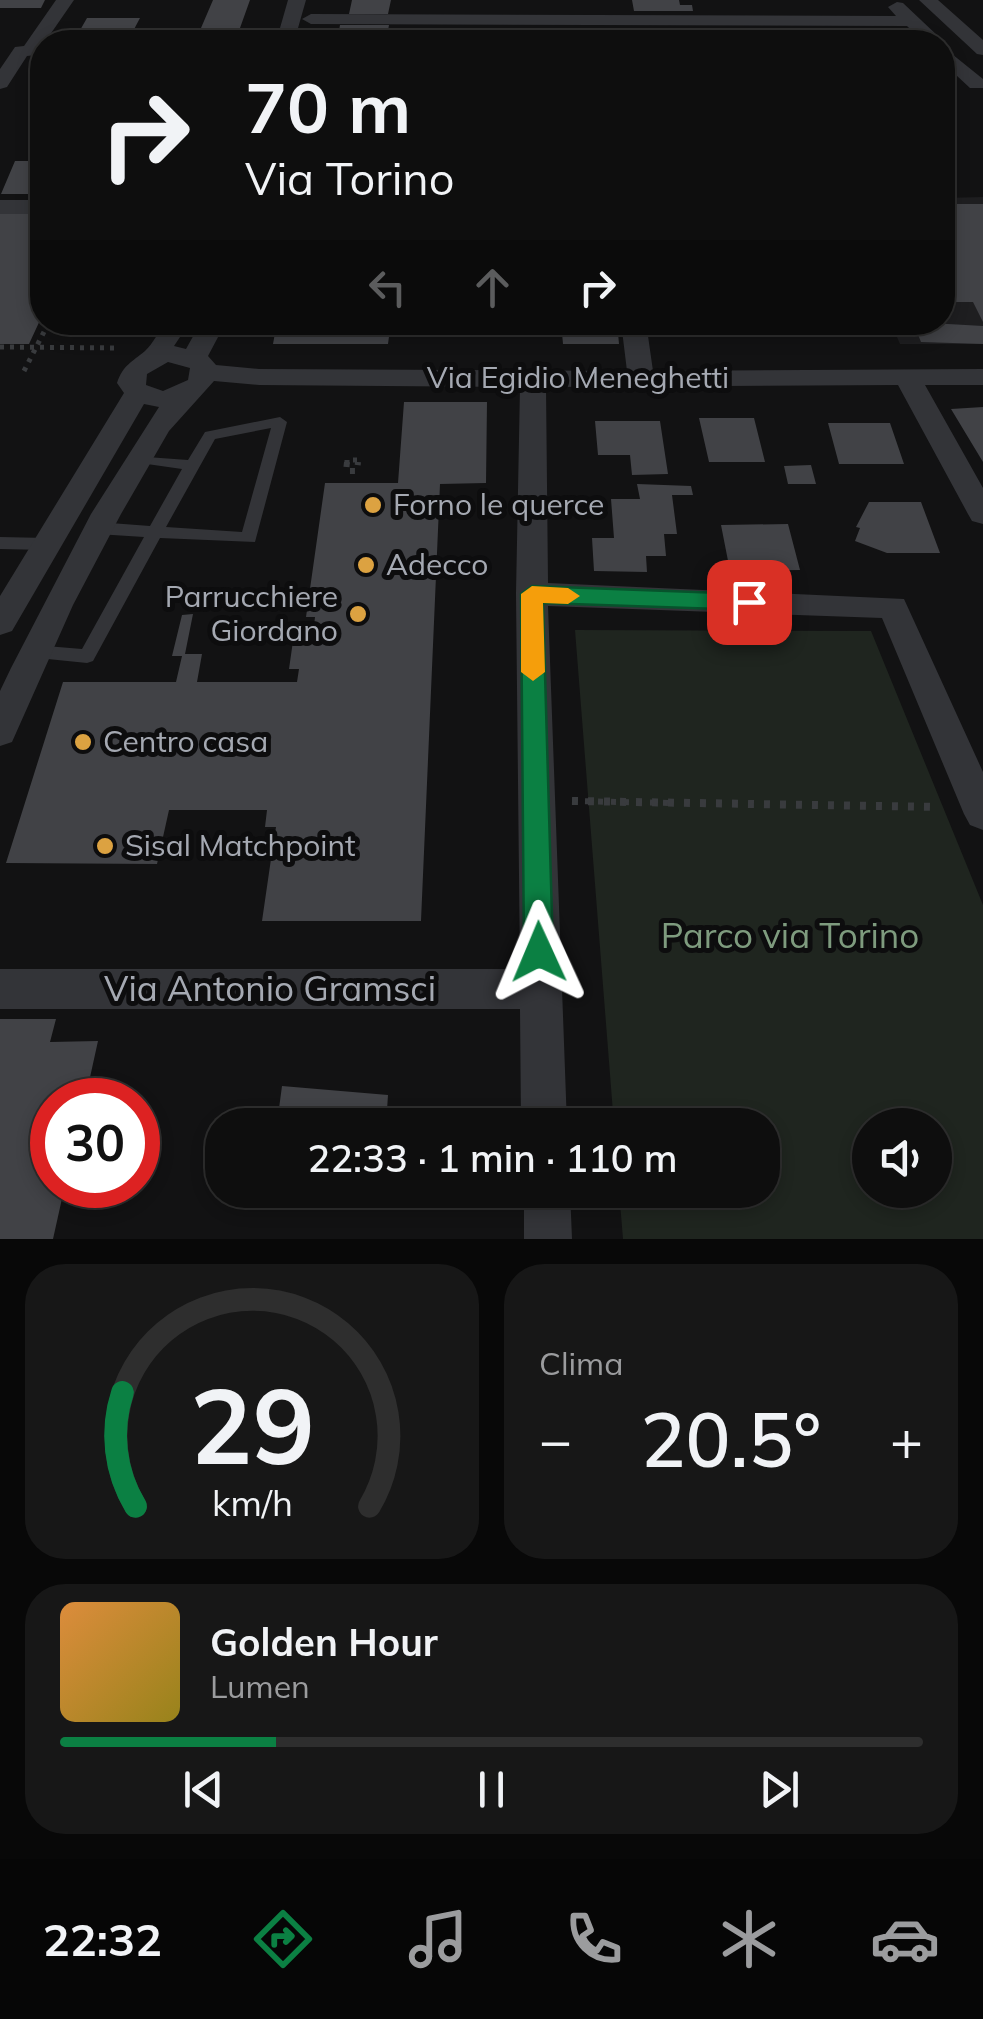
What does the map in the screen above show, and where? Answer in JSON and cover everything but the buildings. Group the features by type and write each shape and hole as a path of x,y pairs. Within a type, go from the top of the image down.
{"street":[{"path":"45,30 65,0"},
{"path":"288,30 296,0"},
{"path":"308,30 317,0"},
{"path":"890,0 921,30"},
{"path":"928,0 983,50"},
{"path":"311,19 590,10 912,21"},
{"path":"0,51 30,51"},
{"path":"0,83 30,52"},
{"path":"955,62 980,84"},
{"path":"955,87 980,84"},
{"path":"0,207 30,207"},
{"path":"164,335 144,353 130,383 137,393 161,399 194,379"},
{"path":"0,732 34,652 97,528 138,459 194,379 209,335"},
{"path":"635,335 641,378"},
{"path":"144,353 176,354 194,379"},
{"path":"907,376 983,514"},
{"name":"Via Egidio Meneghetti","path":"194,379 983,377"},
{"path":"534,379 532,594 543,1108"},
{"path":"0,624 137,393"},
{"path":"532,594 893,607 982,811"},
{"name":"Via Antonio Gramsci","path":"0,989 540,990"},
{"path":"547,1208 548,1239"}],"lane":[{"path":"34,652 87,656 155,532 192,464 210,435 280,422 250,538 155,532 97,528"},
{"path":"138,459 192,464"},
{"path":"0,543 48,544"}],"path":[{"path":"24,372 44,335"},
{"path":"0,347 144,353"},
{"path":"536,800 982,811"}],"shaded area":[{"path":"983,197 983,344 900,344 896,335 955,335 955,198"}],"green space":[{"name":"Parco via Torino","path":"575,630 871,631 983,905 983,1239 623,1239 620,1208 780,1208 780,1108 613,1108"}],"slow traffic":[{"path":"533,672 532,594 568,596"}],"place":[{"name":"Forno le querce","path":"373,505"},
{"name":"Adecco","path":"366,565"},
{"name":"Parrucchiere Giordano","path":"358,614"},
{"name":"Centro casa","path":"83,742"},
{"name":"Sisal Matchpoint","path":"105,846"}],"route":[{"path":"539,952 532,594 749,602"}]}
